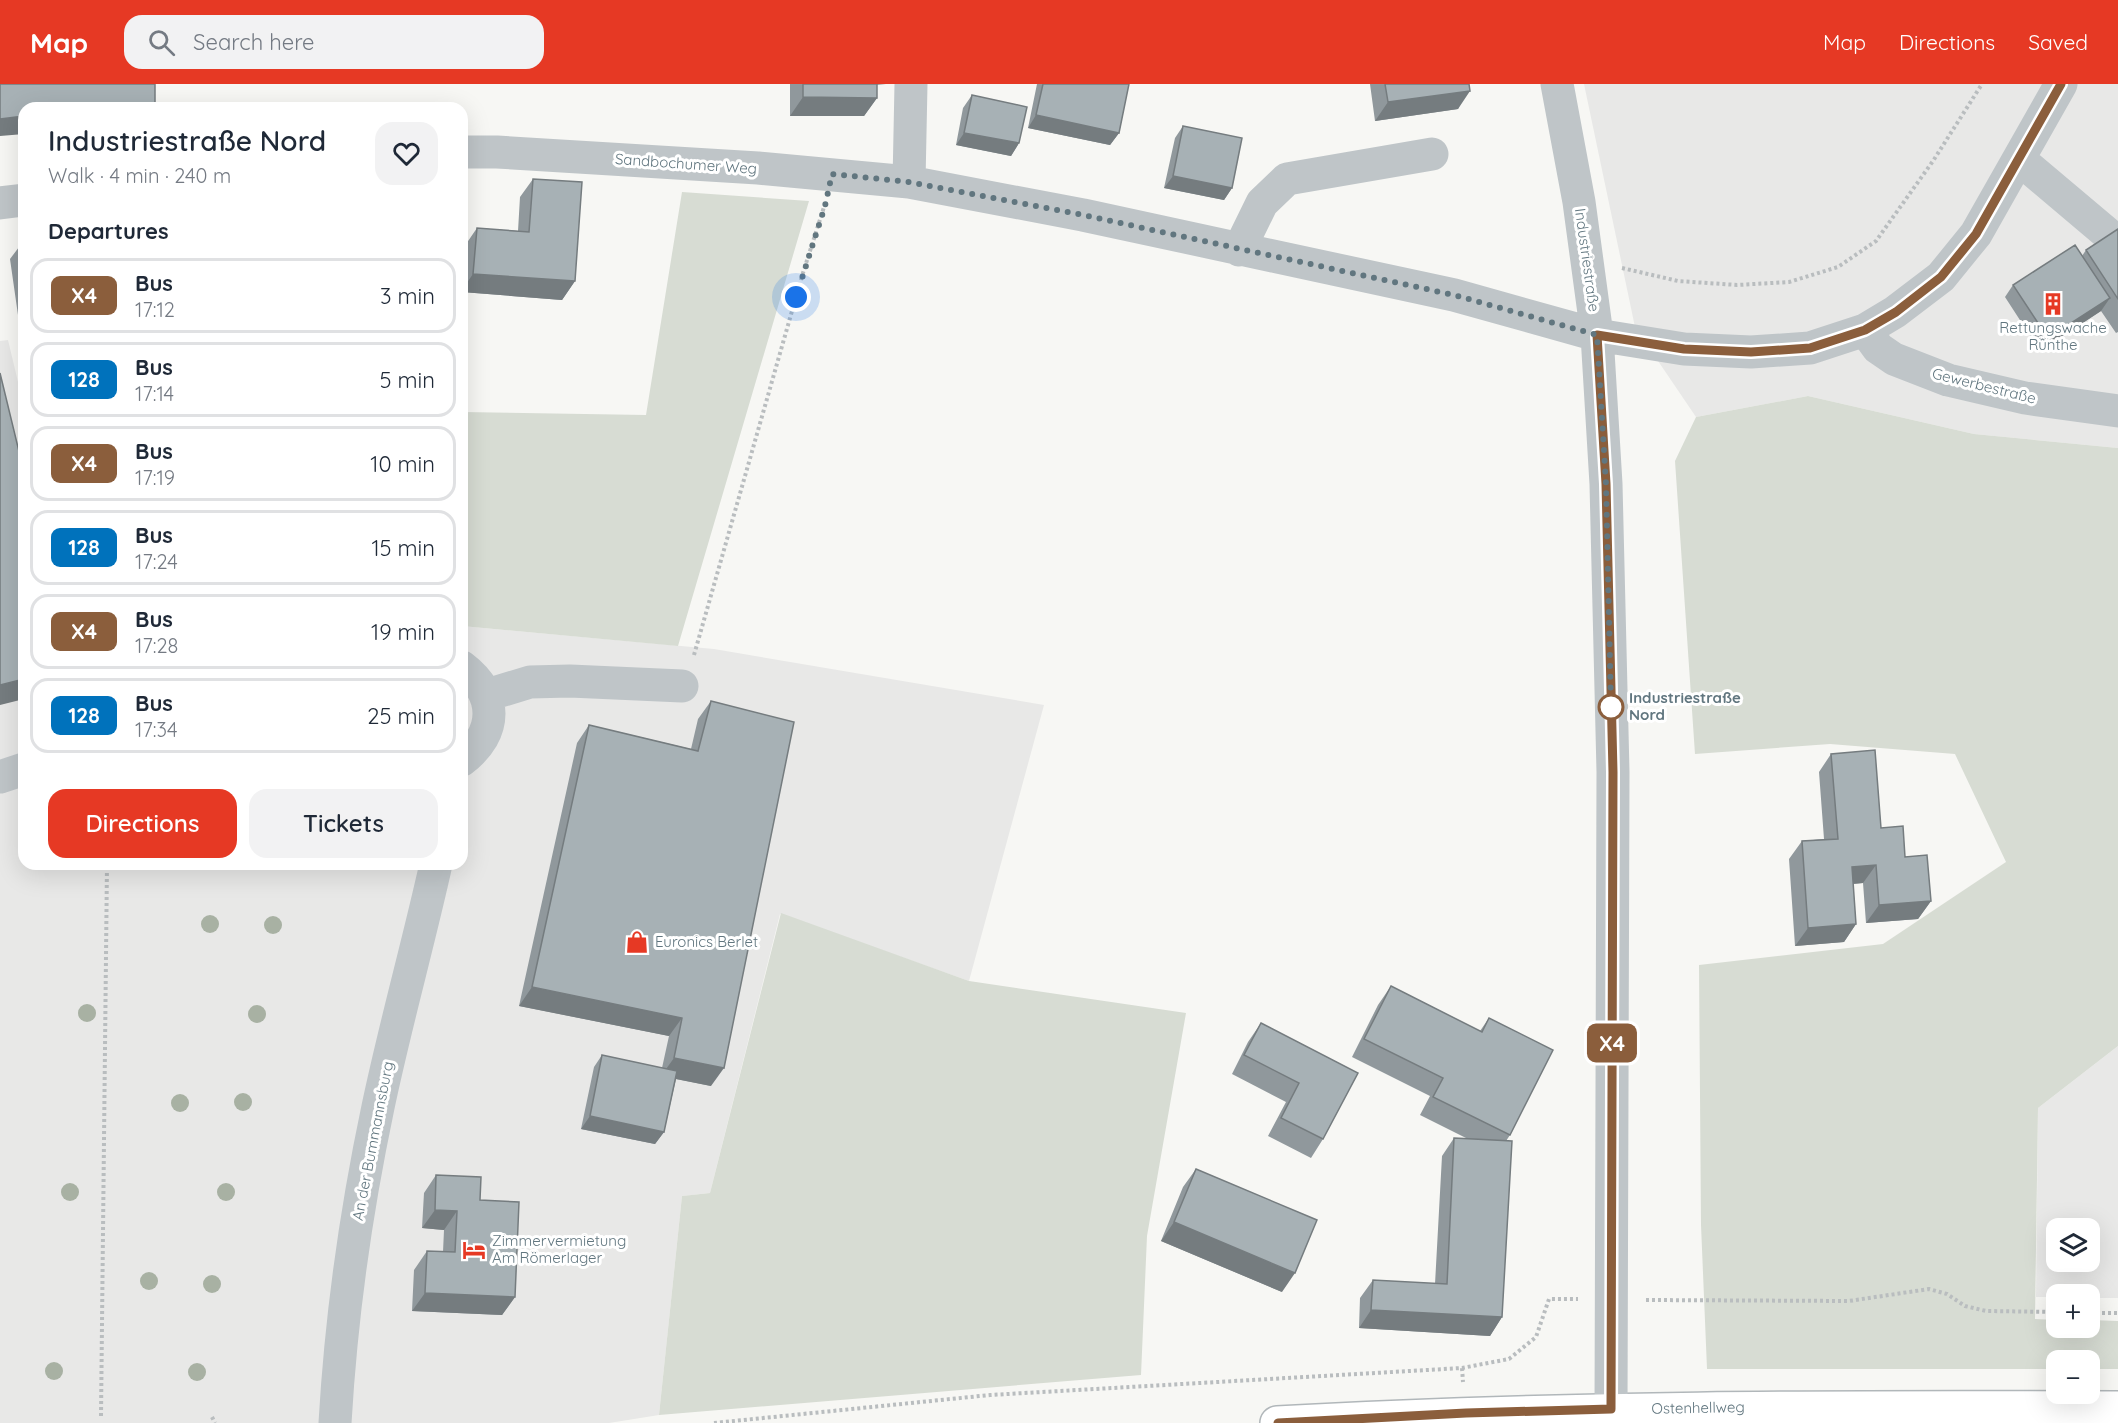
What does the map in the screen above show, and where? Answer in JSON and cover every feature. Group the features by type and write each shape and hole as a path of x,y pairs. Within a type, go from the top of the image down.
{"main road":[{"name":"Ostenhellweg","path":"1277,1423 1466,1413 1601,1416 1819,1407 2118,1408"}],"street":[{"path":"909,182 911,84"},
{"name":"Industriestraße","path":"1557,84 1588,260 1597,335 1606,484 1613,772 1610,1299 1601,1416"},
{"name":"Sandbochumer Weg","path":"468,152 602,158 832,174 909,182 1083,215 1454,295 1597,335 1684,349 1751,352 1810,348 1865,330 1896,312 1941,277 1976,234 2061,84"},
{"path":"1239,250 1262,203 1287,179 1432,154"},
{"path":"2019,159 2116,241"},
{"path":"0,202 18,200"},
{"name":"Gewerbestraße","path":"1865,330 1878,348 1894,359 1948,380 2025,398 2118,411"},
{"path":"468,671 476,677 487,695 489,714 485,734 475,750 468,755"},
{"path":"487,695 507,687 540,682 570,681 682,686"},
{"path":"0,777 18,771"},
{"name":"An der Bummannsburg","path":"335,1423 347,1297 363,1187 380,1098 435,870"}],"path":[{"path":"1588,260 1678,281 1737,285 1789,282 1838,267 1876,241 1933,161 1982,84"},
{"path":"682,686 696,650 802,276 825,206 832,174"},
{"path":"101,1416 107,870"},
{"path":"714,1423 990,1395 1462,1368 1509,1359 1518,1352 1536,1337 1549,1299 1850,1301 1929,1289 1947,1294 1965,1306 1986,1311 2046,1312"},
{"path":"2100,1313 2118,1313"},
{"path":"212,1417 215,1423"}],"shaded area":[{"path":"1584,84 2118,84 2118,448 1974,434 1808,396 1696,417 1635,327"},
{"path":"682,192 809,201 678,646 468,627 468,412 646,415"},
{"path":"8,340 18,382 18,870 468,870 468,627 714,649 1044,705 969,981 780,914 710,1193 682,1196 659,1415 609,1423 0,1423 0,341"},
{"path":"1808,396 1974,434 2118,448 2118,1046 2038,1108 2035,1319 2046,1320 2046,1338 2100,1338 2100,1320 2118,1321 2118,1369 2100,1369 2100,1350 2046,1350 2046,1369 1707,1369 1701,1225 1699,965 1883,944 2006,862 1955,754 1830,744 1695,754 1675,461 1696,417"},
{"path":"781,913 969,981 1186,1013 1147,1236 1141,1375 659,1415 682,1196 710,1193"},
{"path":"2118,1046 2118,1298 2100,1298 2100,1284 2046,1284 2046,1297 2036,1297 2038,1108"}],"building":[{"path":"0,84 155,84 155,102 18,102 18,117 0,119"},
{"path":"803,84 877,84 877,98 803,97"},
{"path":"1043,84 1129,84 1119,133 1036,115"},
{"path":"1385,84 1469,84 1470,91 1388,102"},
{"path":"972,95 1027,107 1019,143 964,133"},
{"path":"1183,126 1242,138 1232,188 1173,176"},
{"path":"533,179 582,182 575,281 473,274 477,228 529,232"},
{"path":"2118,229 2118,299 2086,250"},
{"name":"Rettungswache Rünthe","path":"2075,245 2110,298 2048,338 2013,285"},
{"path":"0,373 18,447 18,680 0,685"},
{"name":"Euronics Berlet","path":"711,701 794,722 724,1068 674,1058 682,1018 532,987 589,725 698,751"},
{"path":"1875,750 1881,828 1903,826 1905,857 1927,855 1931,901 1879,905 1876,865 1852,867 1856,924 1808,928 1802,841 1838,839 1831,754"},
{"path":"1391,986 1482,1032 1489,1018 1553,1050 1510,1135 1433,1097 1443,1078 1364,1039"},
{"path":"1261,1023 1358,1073 1323,1139 1281,1118 1299,1083 1244,1055"},
{"path":"602,1055 677,1071 664,1132 590,1116"},
{"path":"1454,1138 1512,1141 1502,1317 1371,1310 1373,1280 1447,1284"},
{"path":"1196,1169 1317,1220 1295,1273 1174,1222"},
{"name":"Zimmervermietung Am Römerlager","path":"436,1175 481,1177 480,1200 519,1202 515,1297 425,1293 427,1251 455,1252 457,1211 435,1210"}],"bus line":[{"name":"X4","path":"1278,1423 1466,1413 1611,1409 1613,772 1606,484 1597,335 1684,349 1751,352 1810,348 1865,330 1896,312 1941,277 1976,234 2061,84"}],"place":[{"name":"Rettungswache Rünthe","path":"2053,304"},
{"name":"Industriestraße Nord","path":"1611,707"},
{"name":"Euronics Berlet","path":"637,942"},
{"name":"Zimmervermietung Am Römerlager","path":"474,1250"}],"route":[{"path":"796,297 825,206 832,174 909,182 1083,215 1454,295 1597,335 1606,484 1611,707"}]}
